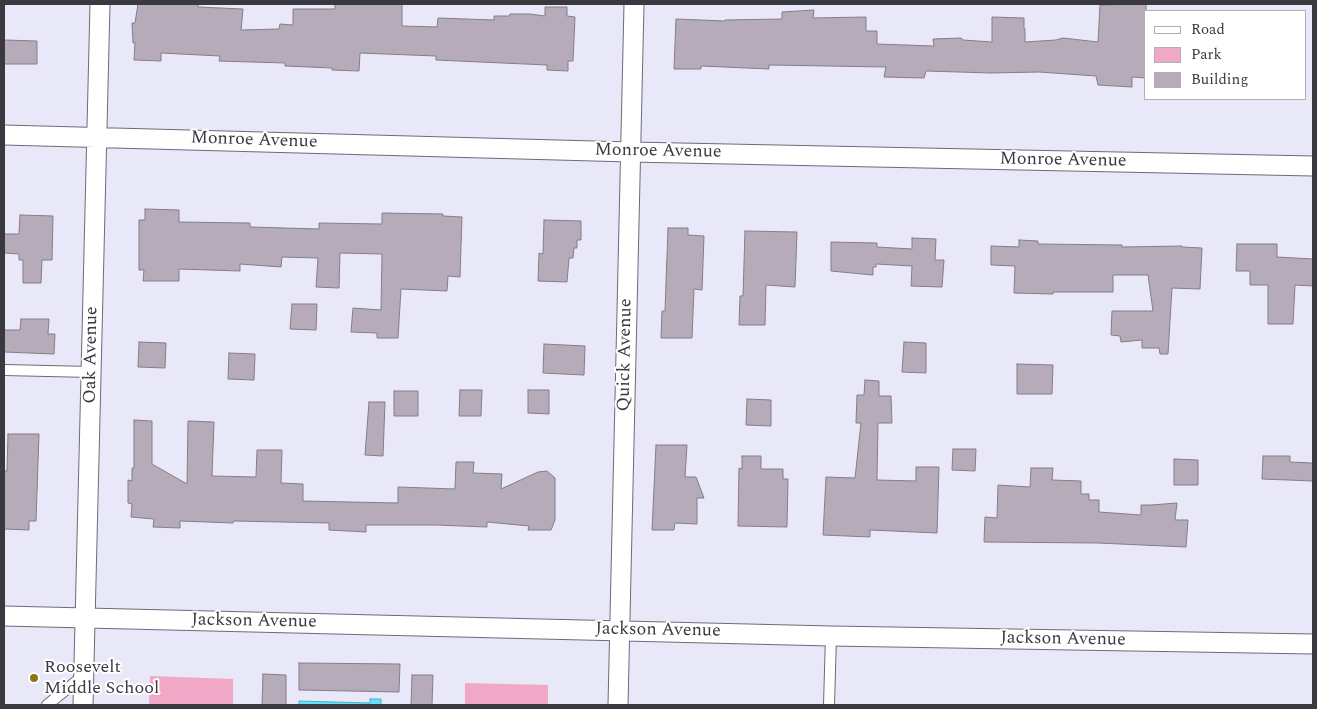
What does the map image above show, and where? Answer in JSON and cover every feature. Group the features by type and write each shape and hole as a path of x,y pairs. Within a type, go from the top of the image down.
{"street":[{"name":"Oak Avenue","path":"83,705 100,4"},
{"name":"Quick Avenue","path":"618,705 634,4"},
{"name":"Monroe Avenue","path":"4,135 631,152 1313,166"},
{"name":"Jackson Avenue","path":"4,616 832,636 1313,644"}],"lane":[{"path":"4,370 91,372"},
{"path":"829,705 832,636"},
{"path":"46,705 84,675"}],"green space":[{"path":"150,676 233,679 233,705 149,705"},
{"path":"465,683 548,685 548,705 465,705"}],"water":[{"path":"370,699 381,699 381,705 299,705 299,701 370,703"}],"building":[{"path":"138,4 198,4 198,7 243,9 241,30 279,29 280,24 293,25 293,9 335,9 335,4 402,4 402,26 437,27 438,18 494,20 494,16 509,16 510,14 545,16 545,7 567,7 567,16 575,17 573,61 568,61 568,71 547,70 547,65 436,60 436,56 360,53 359,71 285,66 285,63 219,61 220,56 161,53 161,61 134,60 135,43 133,43 132,23 135,23"},
{"path":"1146,4 1146,10 1144,10 1144,78 1132,77 1132,87 1098,85 1096,76 1039,72 926,71 924,78 884,77 886,67 769,65 769,69 701,66 701,69 674,69 676,19 725,21 782,19 782,12 814,10 813,18 866,17 866,31 877,31 877,44 934,46 933,39 961,38 963,40 992,42 992,17 1024,18 1025,42 1063,38 1098,42 1100,5"},
{"path":"4,40 37,41 37,64 4,64"},
{"path":"145,209 179,210 179,222 250,223 250,227 319,229 319,223 382,224 382,213 443,214 443,216 462,217 460,277 448,276 447,291 401,289 398,338 377,338 377,333 351,332 353,308 381,310 382,254 340,253 339,288 316,287 318,258 282,257 281,267 240,264 240,271 179,269 179,281 143,281 144,270 139,270 139,220 145,220"},
{"path":"20,215 53,216 52,260 42,260 41,283 23,283 23,260 19,260 19,254 4,253 4,234 19,234"},
{"path":"544,220 581,221 581,240 577,240 577,248 574,248 573,258 569,258 567,282 538,281 539,253 543,254"},
{"path":"668,228 688,228 688,235 704,236 702,290 694,289 692,338 661,338 662,311 665,311"},
{"path":"745,231 797,232 795,287 766,285 765,325 739,325 740,296 743,296"},
{"path":"912,238 936,239 935,260 944,260 942,287 911,286 912,266 876,264 876,267 873,267 873,275 831,271 831,242 877,243 877,247 912,249"},
{"path":"1019,240 1038,241 1038,244 1122,245 1122,247 1182,246 1202,248 1200,289 1172,288 1168,354 1160,354 1159,348 1142,348 1142,340 1121,342 1120,336 1111,335 1112,311 1153,311 1148,275 1113,275 1113,292 1014,293 1015,266 991,265 991,246 1019,247"},
{"path":"1237,244 1277,244 1277,257 1313,259 1313,286 1295,285 1293,324 1268,324 1268,285 1250,285 1250,271 1236,271"},
{"path":"292,304 317,304 316,330 290,329"},
{"path":"21,319 49,319 48,334 55,334 54,354 4,352 4,330 20,330"},
{"path":"139,342 166,343 165,368 138,367"},
{"path":"904,342 926,343 926,373 902,372"},
{"path":"544,344 585,346 584,375 543,373"},
{"path":"229,353 255,354 254,380 228,379"},
{"path":"1017,364 1053,365 1052,394 1017,394"},
{"path":"865,380 879,381 879,396 891,396 892,423 878,423 877,480 916,481 916,467 939,467 937,533 870,530 870,537 823,535 826,477 855,478 861,423 856,423 857,395 864,395"},
{"path":"460,390 482,390 481,416 459,416"},
{"path":"528,390 549,390 549,414 528,413"},
{"path":"394,391 418,391 418,416 394,416"},
{"path":"747,399 771,400 771,426 746,425"},
{"path":"369,402 385,402 383,456 365,455"},
{"path":"134,420 152,421 152,464 187,484 188,421 214,422 212,476 256,477 257,450 282,450 281,483 303,484 303,501 398,503 398,487 455,489 456,462 474,462 473,473 502,474 501,489 538,472 547,471 555,478 555,520 551,530 528,530 529,526 487,522 487,527 366,525 366,532 329,530 329,523 180,521 180,528 153,527 154,519 131,517 132,504 128,503 128,480 132,481 132,468 134,468"},
{"path":"8,434 39,434 36,521 29,521 29,530 4,529 4,471 7,471"},
{"path":"656,445 687,445 685,477 696,477 704,498 697,498 697,524 675,523 674,530 652,530"},
{"path":"953,449 976,449 975,471 952,470"},
{"path":"742,456 761,456 761,469 783,469 783,479 788,479 787,527 738,526 739,468 742,469"},
{"path":"1263,456 1290,456 1290,462 1313,463 1313,481 1262,479"},
{"path":"1174,459 1198,460 1198,485 1174,485"},
{"path":"1031,468 1053,468 1052,480 1081,481 1081,494 1089,494 1089,500 1099,500 1099,512 1141,515 1141,505 1177,503 1175,520 1188,520 1186,547 1098,543 984,542 985,517 997,518 998,485 1030,487"},
{"path":"299,663 400,664 399,692 299,690"},
{"path":"263,674 286,675 286,705 262,705"},
{"path":"412,675 433,675 432,705 411,705"}],"place":[{"name":"Roosevelt Middle School","path":"34,678"}]}
